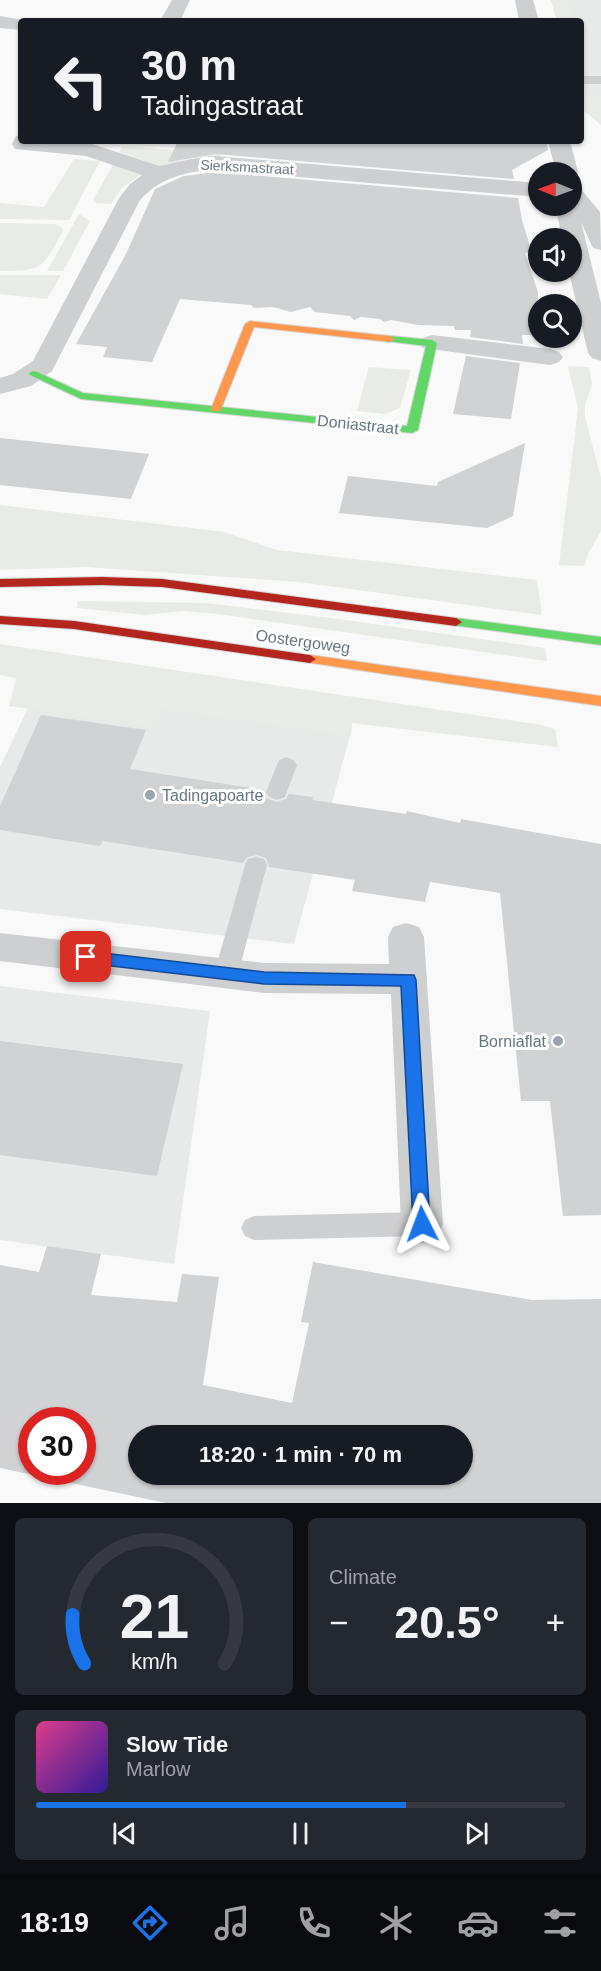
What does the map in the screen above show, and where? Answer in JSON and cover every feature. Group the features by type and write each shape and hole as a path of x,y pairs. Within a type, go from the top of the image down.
{"main road":[{"path":"216,409 250,324 432,343"},
{"name":"Doniastraat","path":"33,374 81,396 412,430 432,343"},
{"path":"0,583 102,581 162,583 601,641"},
{"name":"Oostergoweg","path":"0,620 74,625 601,700"}],"street":[{"path":"172,18 181,0"},
{"path":"524,0 528,18"},
{"path":"0,22 18,24"},
{"path":"0,145 18,143"},
{"path":"40,144 89,150 161,174"},
{"path":"560,144 564,162"},
{"name":"Sierksmastraat","path":"0,386 22,380 33,374 50,355 130,198 137,188 161,174 195,164 215,163 528,189"},
{"path":"582,205 589,213 601,243"},
{"path":"569,216 596,312 601,353"},
{"path":"432,343 550,357"},
{"path":"406,937 422,1224"},
{"path":"0,947 226,974 303,980 408,980"}],"lane":[{"path":"584,80 601,80"},
{"path":"278,792 286,765"},
{"path":"226,974 256,865"},
{"path":"254,1228 422,1224"}],"shaded area":[{"path":"551,0 601,0 601,125 584,111 584,18 556,18"},
{"path":"551,0 568,0 573,18 556,18"},
{"path":"584,89 587,98 601,98 601,121 585,110"},
{"path":"123,146 221,154 220,157 192,158 161,166 119,152"},
{"path":"74,159 100,161 69,220 0,219 0,203 44,207"},
{"path":"114,163 142,174 122,188 111,204 96,203 93,200"},
{"path":"79,214 90,221 63,271 47,271"},
{"path":"0,223 55,224 63,231 40,265 25,270 0,271"},
{"path":"0,275 61,275 47,299 0,294"},
{"path":"568,366 589,367 592,384 585,405 585,417 601,478 601,531 584,566 559,565 578,409"},
{"path":"369,367 411,370 400,408 385,414 357,411"},
{"path":"0,505 224,532 277,550 537,580 542,615 299,582 86,567 0,570"},
{"path":"78,601 205,603 331,618 545,648 547,661 218,614 183,611 145,615 77,608"},
{"path":"0,644 542,725 555,729 558,747 352,723 351,736 161,709 152,727 9,706 16,678 0,675"},
{"path":"38,687 350,735 294,944 0,909 0,767"},
{"path":"0,986 210,1011 174,1264 0,1240"}],"building":[{"path":"177,144 547,144 548,150 512,170 514,179 215,154 168,162"},
{"path":"215,172 518,198 528,240 528,253 525,253 528,262 528,282 535,282 538,292 538,294 528,294 528,335 522,335 523,344 470,337 471,330 455,330 454,326 418,325 391,320 384,322 380,319 361,317 354,320 350,316 315,312 310,307 291,312 273,307 254,308 251,305 180,299 152,362 103,357 107,347 76,344 126,254 155,189 184,176"},
{"path":"466,356 520,363 511,419 453,414"},
{"path":"0,438 149,454 131,499 0,485"},
{"path":"525,443 513,516 487,528 339,513 348,476 437,486 438,482"},
{"path":"41,715 146,730 130,769 264,790 267,798 276,802 286,799 289,794 313,797 312,800 406,814 407,811 460,823 461,819 601,844 601,1215 563,1216 550,1101 521,1101 500,893 430,882 425,902 352,891 355,880 269,867 266,858 257,855 247,857 243,863 103,841 100,846 0,830 0,806"},
{"path":"0,1041 183,1064 157,1176 0,1155"},
{"path":"47,1246 101,1254 91,1295 177,1302 182,1274 219,1277 203,1385 292,1403 309,1323 301,1322 313,1262 532,1300 601,1299 601,1503 166,1503 81,1485 96,1485 96,1407 18,1407 18,1472 0,1468 0,1265 39,1272"}],"traffic: fast":[{"path":"33,374 81,396 412,430 432,343 390,339"},
{"path":"456,622 601,641"}],"traffic: slow":[{"path":"216,409 250,324 390,339"},
{"path":"310,659 601,701"}],"traffic: jam":[{"path":"0,583 102,581 162,583 456,622"},
{"path":"0,620 74,625 310,659"}],"place":[{"name":"Tadingapoarte","path":"150,795"},
{"name":"Borniaflat","path":"558,1041"}],"route":[{"path":"86,957 264,978 408,980 422,1224"}]}
